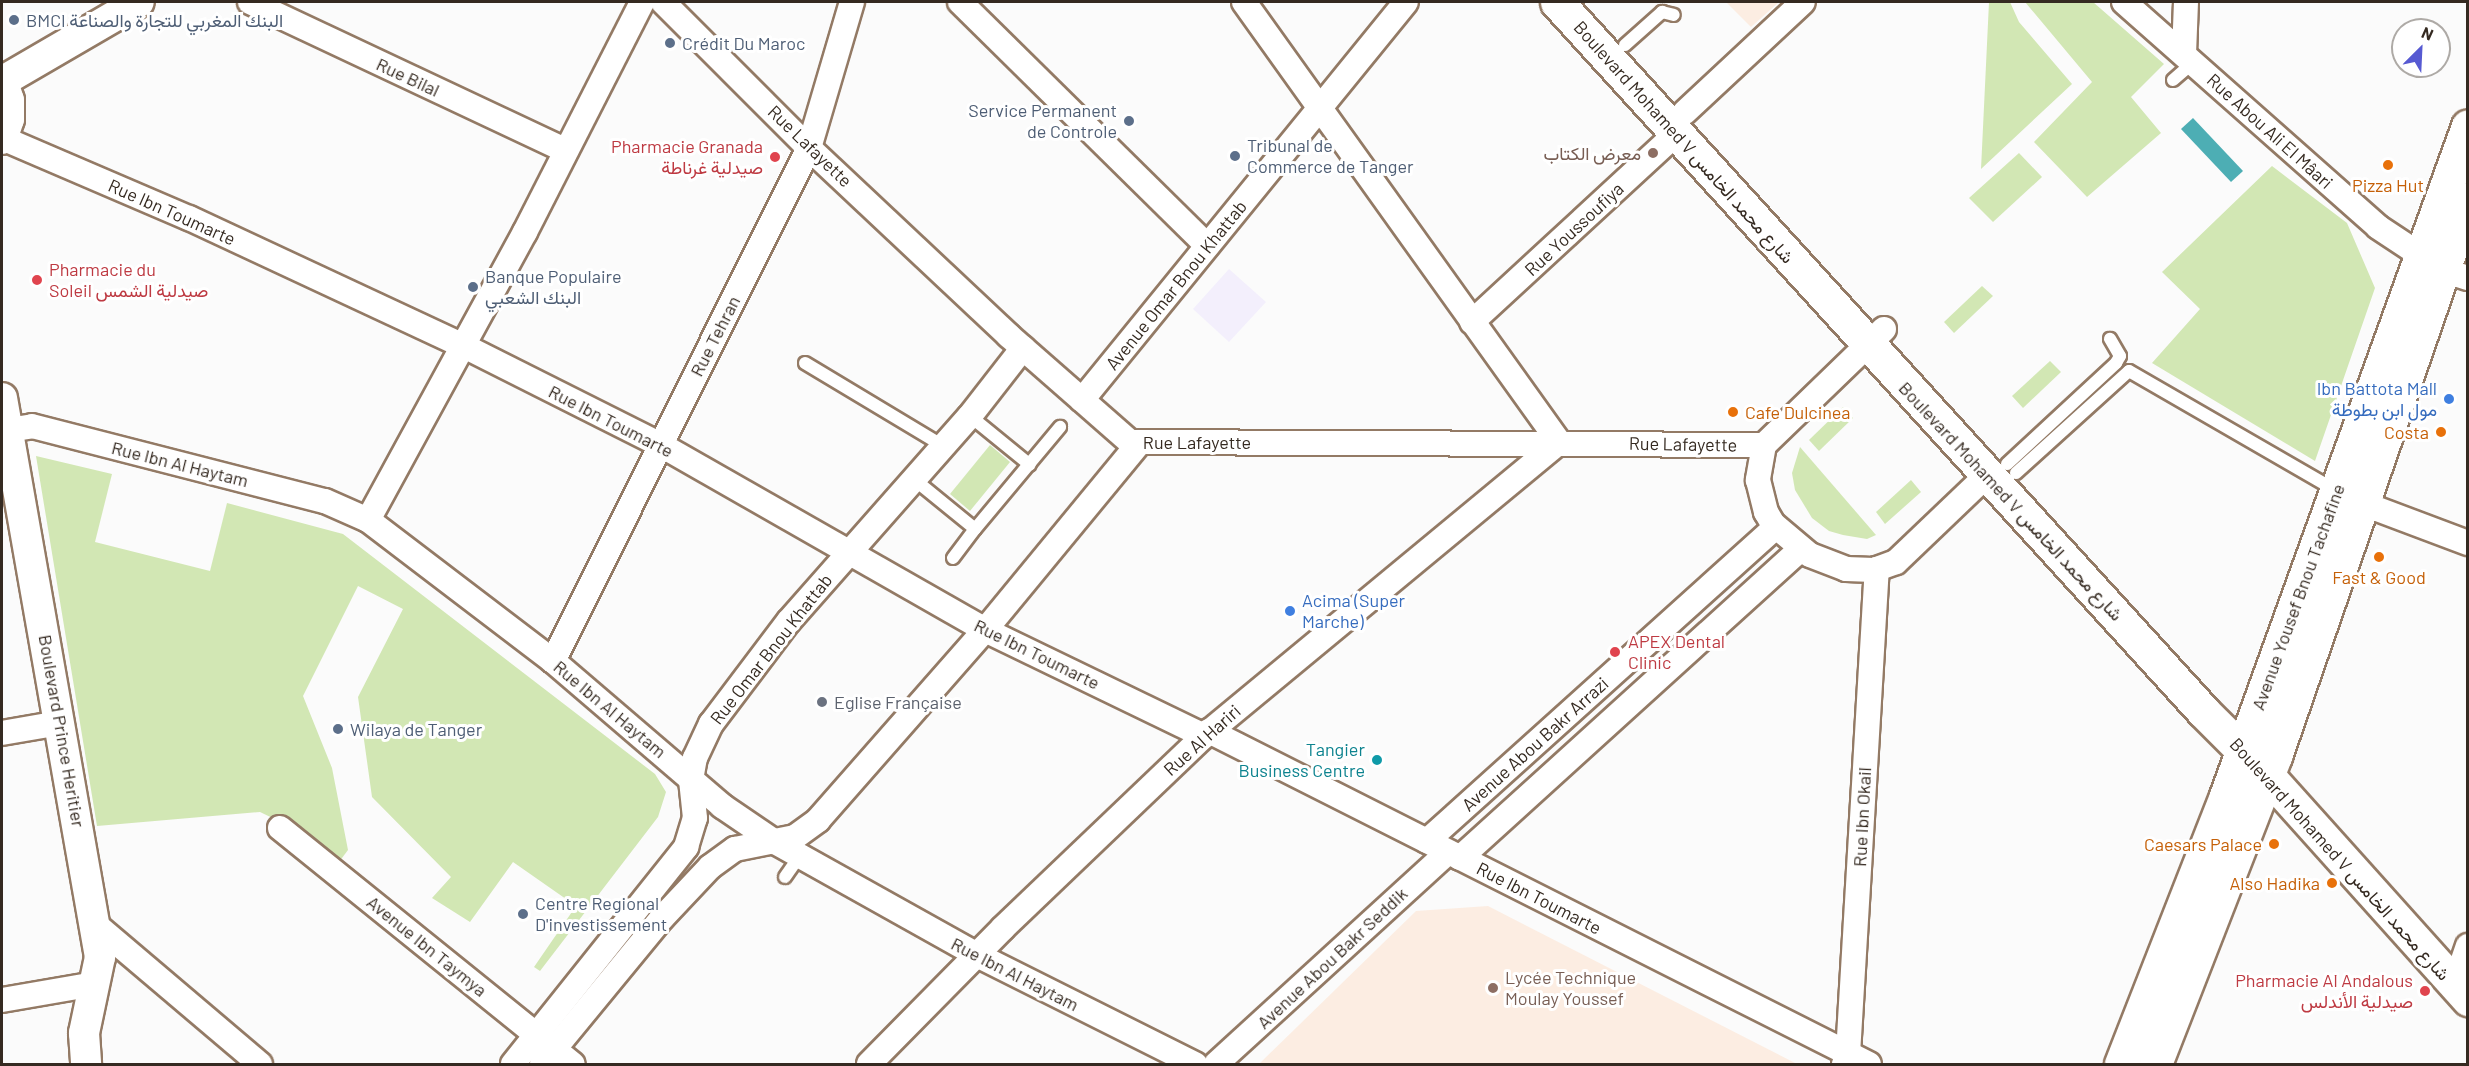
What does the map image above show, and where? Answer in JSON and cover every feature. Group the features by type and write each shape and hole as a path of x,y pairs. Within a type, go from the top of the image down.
{"main road":[{"name":"Boulevard Mohamed V شارع محمد الخامس","path":"1557,2 1680,123 1875,337 2003,471 2246,740 2466,959"},
{"name":"Boulevard Mohamed V شارع محمد الخامس","path":"1586,2 1625,45 1680,123"},
{"name":"Avenue Yousef Bnou Tachafine","path":"2444,268 2468,126"},
{"name":"Avenue Yousef Bnou Tachafine","path":"2121,1065 2246,740 2444,268 2468,198"},
{"name":"Avenue Yousef Bnou Tachafine","path":"2155,1065 2272,766 2349,498"},
{"name":"Boulevard Mohamed V شارع محمد الخامس","path":"2272,766 2468,999"}],"street":[{"path":"2,138 9,119 9,100 2,80 140,2"},
{"name":"Rue Bilal","path":"250,2 566,151"},
{"path":"368,520 464,346 642,2"},
{"name":"Rue Lafayette","path":"663,2 809,148 1122,438 1139,443 1559,442 1764,445"},
{"name":"Rue Tehran","path":"553,661 809,148 852,2"},
{"path":"960,2 1207,246"},
{"path":"1244,2 1318,110 1559,442"},
{"name":"Avenue Omar Bnou Khattab","path":"1082,400 1406,2"},
{"name":"Rue Youssoufiya","path":"1472,322 1803,2"},
{"name":"Rue Abou Ali El Mâari","path":"2124,2 2378,227 2444,268"},
{"path":"2186,2 2189,58"},
{"name":"Rue Ibn Toumarte","path":"2,138 189,218 464,346 661,446 850,550 985,630 1206,733 1445,850 1854,1061"},
{"path":"1875,337 1764,445 1758,480 1766,512 1776,527 1801,549 1846,569 1877,569 1896,562 2003,471"},
{"name":"Rue Omar Bnou Khattab","path":"545,1049 686,847 695,818 691,780 695,758 711,724 789,621 970,416 1023,348"},
{"name":"Boulevard Prince Heritier","path":"2,398 5,430 96,925 100,957 84,1033 86,1065"},
{"name":"Rue Ibn Al Haytam","path":"5,430 43,429 325,501 368,520 553,661 661,750 691,780 775,843 977,955 1195,1065"},
{"name":"Rue Al Hariri","path":"869,1065 977,955 1206,733 1559,442"},
{"name":"Rue Omar Bnou Khattab","path":"513,1065 545,1049 710,867 735,849 775,843 800,834 818,820 985,630 1139,443"},
{"path":"2349,498 2468,543"},
{"name":"Avenue Abou Bakr Arrazi","path":"1445,850 1776,527"},
{"name":"Avenue Abou Bakr Arrazi","path":"1445,850 1801,549"},
{"name":"Rue Ibn Okail","path":"1854,1061 1877,569"},
{"path":"2,733 60,723"},
{"name":"Avenue Ibn Taymya","path":"280,828 545,1049 573,1065"},
{"name":"Avenue Abou Bakr Seddik","path":"1216,1065 1445,850"},
{"path":"96,925 260,1065"},
{"path":"2,1000 94,984"}],"lane":[{"path":"1625,45 1662,12 1674,15"},
{"path":"2173,80 2189,58"},
{"path":"2003,471 2116,363 2120,356 2110,339"},
{"path":"805,363 943,446"},
{"path":"2003,471 2129,371 2349,498"},
{"path":"970,416 1030,465"},
{"path":"953,558 1060,427"},
{"path":"915,480 975,530"},
{"path":"785,877 799,857"}],"shaded area":[{"path":"1726,2 1779,2 1751,27"},
{"path":"1229,269 1266,302 1229,342 1193,309"},
{"name":"Lycée Technique Moulay Youssef","path":"1488,906 1797,1064 1259,1064 1416,911"}],"green space":[{"path":"1989,2 2010,2 2019,22 2072,84 1981,169"},
{"path":"2025,2 2093,2 2164,64 2131,97 2161,133 2087,197 2034,142 2092,82"},
{"path":"2019,153 2042,177 1993,222 1969,198"},
{"path":"2272,166 2347,223 2375,288 2315,461 2152,363 2200,309 2162,272"},
{"path":"1982,286 1993,296 1954,333 1944,322"},
{"path":"2050,361 2061,372 2023,408 2012,396"},
{"path":"1843,407 1853,418 1819,451 1809,440"},
{"path":"990,445 1010,462 970,511 950,494"},
{"path":"1800,447 1876,535 1867,539 1843,535 1829,531 1812,518 1795,490 1792,473"},
{"path":"36,456 112,474 95,542 210,571 227,503 343,534 655,774 666,792 658,817 540,971 534,967 576,906 513,862 470,922 432,898 451,877 372,797 358,697 403,609 358,586 303,696 332,768 348,850 336,866 287,825 260,812 97,826"},
{"path":"1911,480 1921,492 1885,524 1876,512"}],"water":[{"path":"2193,118 2243,171 2231,182 2181,129"}],"place":[{"name":"BMCI البنك المغربي للتجارة والصناعة","path":"14,20"},
{"name":"Crédit Du Maroc","path":"670,43"},
{"name":"Service Permanent de Controle","path":"1129,121"},
{"name":"معرض الكتاب","path":"1653,153"},
{"name":"Tribunal de Commerce de Tanger","path":"1235,156"},
{"name":"Pharmacie Granada صيدلية غرناطة","path":"775,157"},
{"name":"Pizza Hut","path":"2388,165"},
{"name":"Pharmacie du Soleil صيدلية الشمس","path":"37,280"},
{"name":"Banque Populaire البنك الشعبي","path":"473,287"},
{"name":"Ibn Battota Mall مول ابن بطوطة","path":"2449,399"},
{"name":"Cafe Dulcinea","path":"1733,412"},
{"name":"Costa","path":"2441,432"},
{"name":"Fast & Good","path":"2379,557"},
{"name":"Acima (Super Marche)","path":"1290,611"},
{"name":"APEX Dental Clinic","path":"1615,652"},
{"name":"Eglise Française","path":"822,702"},
{"name":"Wilaya de Tanger","path":"338,729"},
{"name":"Tangier Business Centre","path":"1377,760"},
{"name":"Caesars Palace","path":"2274,844"},
{"name":"Also Hadika","path":"2332,883"},
{"name":"Centre Regional D'investissement","path":"523,914"},
{"name":"Lycée Technique Moulay Youssef","path":"1493,988"},
{"name":"Pharmacie Al Andalous صيدلية الأندلس","path":"2425,991"}]}
